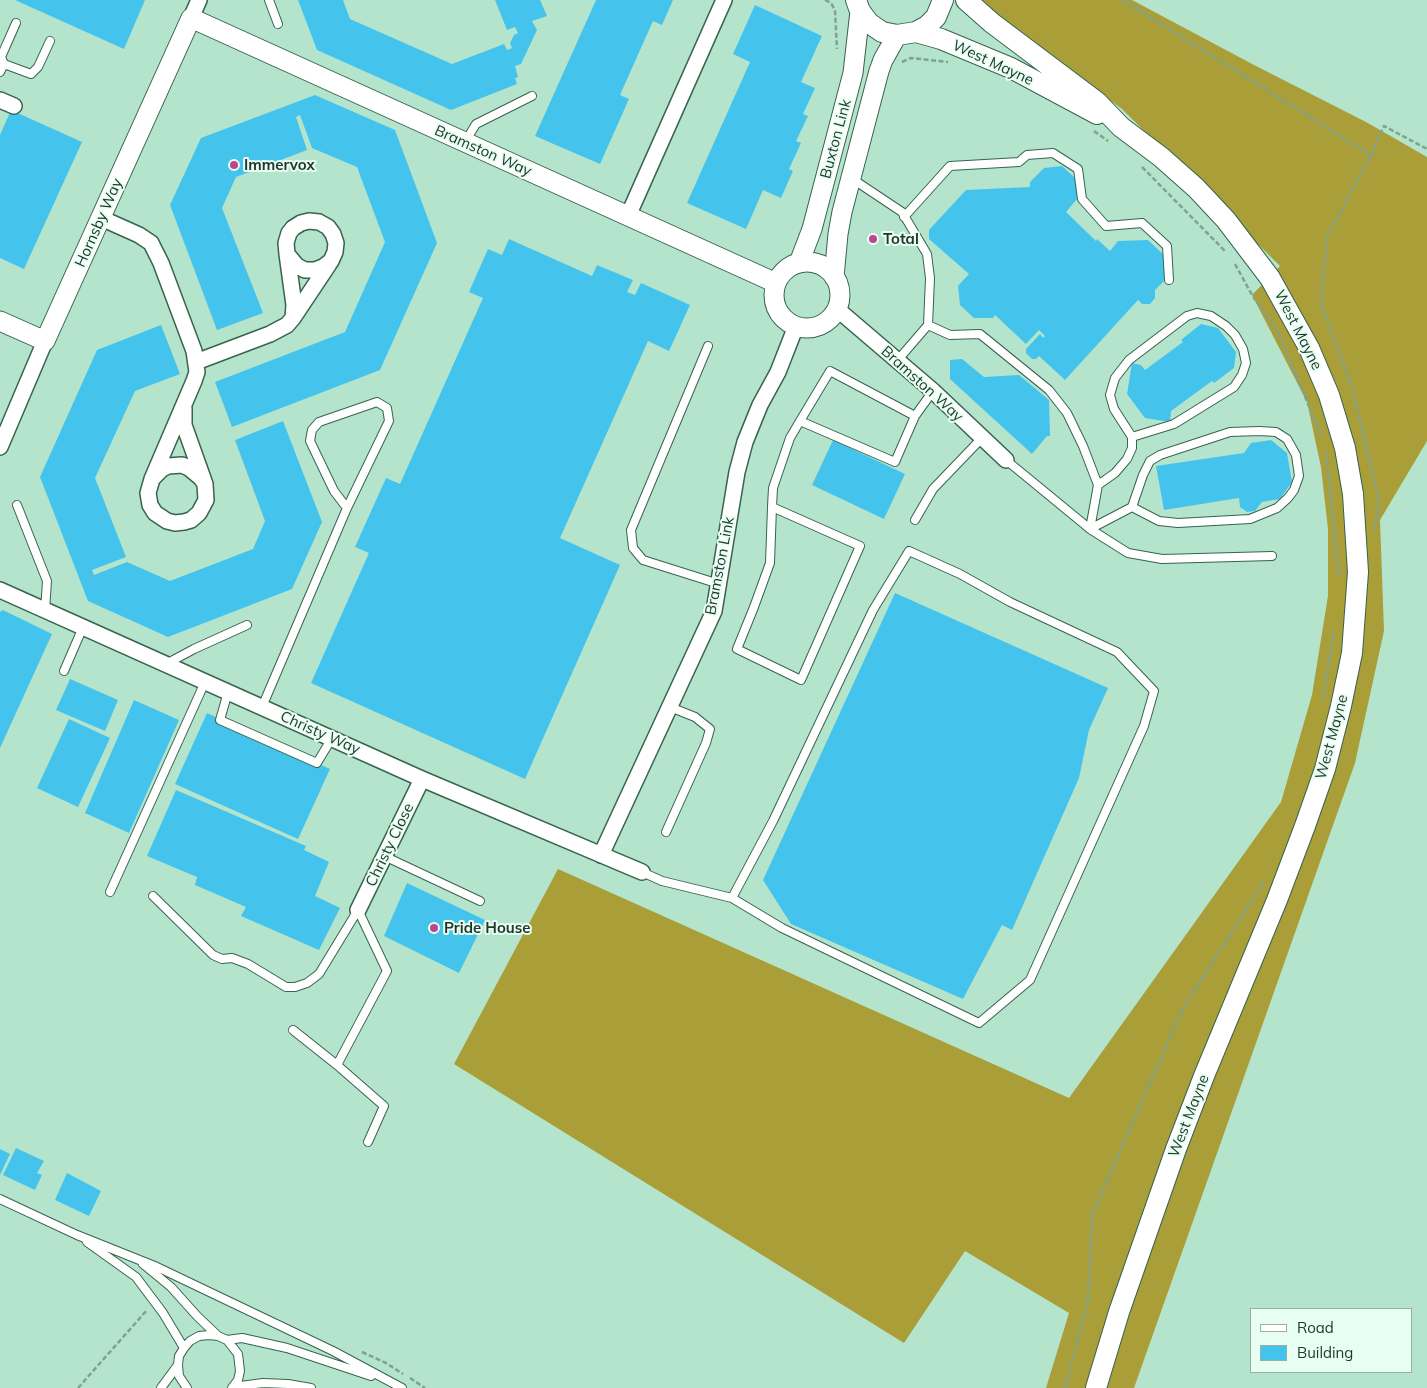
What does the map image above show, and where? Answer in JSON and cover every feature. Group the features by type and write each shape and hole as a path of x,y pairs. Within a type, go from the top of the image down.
{"main road":[{"path":"906,34 927,26 936,17 944,0"},
{"name":"West Mayne","path":"966,0 992,23 1097,102 1116,135"},
{"name":"West Mayne","path":"858,6 869,23 882,32 906,34 958,46 1011,68 1116,135 1161,157 1196,188 1226,220 1270,278 1310,348 1329,395 1344,448 1353,494 1358,572 1352,653 1325,769 1281,891 1204,1076 1176,1149 1119,1312 1096,1388"}],"street":[{"name":"Hornsby Way","path":"0,447 45,341 199,0"},
{"path":"628,216 724,0"},
{"name":"Buxton Link","path":"799,263 812,229 853,73 858,6"},
{"name":"Bramston Way","path":"190,18 776,284"},
{"name":"Buxton Link","path":"834,277 838,234 879,71 883,60 906,34"},
{"path":"0,100 14,106"},
{"path":"101,218 140,235 151,243 161,263 190,338 196,362 194,381 185,401 152,480 148,492 150,505 160,517 175,523 184,522 199,513 206,500 205,484 184,425 185,401"},
{"path":"196,362 270,334 287,325 293,318 331,261 335,252 336,243 333,234 328,227 319,222 309,221 300,223 289,233 286,243 294,305 293,318"},
{"path":"287,254 297,266 305,270 315,270 331,261"},
{"path":"812,262 828,270 834,277 840,290 837,309 824,323 814,327 796,326 783,318 774,300 776,284 783,272 799,263 812,262"},
{"name":"Bramston Way","path":"837,309 932,391 981,439 1006,460"},
{"path":"0,321 45,341"},
{"name":"Bramston Link","path":"601,855 714,611 737,472 745,442 760,405 778,372 796,326"},
{"path":"152,480 162,469 168,466 182,465 196,472 205,484"},
{"name":"Christy Way","path":"0,590 422,779 642,872"},
{"name":"Christy Close","path":"358,910 422,779"}],"lane":[{"path":"269,0 278,24"},
{"path":"0,72 4,64 1,56 16,22"},
{"path":"4,64 31,74 38,66 50,41"},
{"path":"465,142 476,124 532,96"},
{"path":"904,217 950,166 1019,162 1027,155 1053,153 1078,169 1082,199 1106,226 1142,223 1167,246 1170,280"},
{"path":"851,178 902,212 927,254 930,278 928,325 897,361"},
{"path":"1098,485 1115,473 1127,459 1132,448 1132,438 1114,409 1110,395 1115,378 1128,360 1187,316 1197,313 1211,316 1226,326 1243,349 1246,362 1242,375 1234,387 1174,424 1132,438"},
{"path":"928,325 950,335 980,334 1049,390 1067,413 1083,446 1098,485 1090,528"},
{"path":"708,346 632,530 633,548 643,560 719,584"},
{"path":"772,508 860,546 801,680 737,649 770,563 772,508 773,488 790,438 830,371 915,416"},
{"path":"800,421 895,462 915,416 932,391"},
{"path":"262,707 347,508 390,421 387,408 377,402 319,422 312,430 310,441 334,491 347,508"},
{"path":"1090,528 1132,508 1140,482 1150,461 1160,454 1230,432 1260,431 1276,432 1287,439 1296,455 1299,476 1294,490 1277,508 1250,519 1178,523 1159,521 1132,508"},
{"path":"915,520 933,489 981,439"},
{"path":"1006,460 1090,528 1128,553 1162,559 1272,556"},
{"path":"17,505 47,580 45,610"},
{"path":"642,872 662,881 732,898 782,928 979,1022 1030,980 1144,726 1154,691 1117,652 1010,602 960,574 909,551 873,610 773,822 732,898"},
{"path":"166,664 247,625"},
{"path":"64,671 83,627"},
{"path":"110,892 205,682"},
{"path":"228,692 220,720 317,763 332,738"},
{"path":"666,832 706,743 710,729 696,717 670,706"},
{"path":"384,856 480,901"},
{"path":"153,896 213,955 222,959 232,958 248,964 286,987 295,987 307,983 319,974 358,910"},
{"path":"337,1065 387,972 358,910"},
{"path":"293,1030 384,1106 368,1142"},
{"path":"0,1199 77,1235 136,1258 333,1351 400,1387"},
{"path":"77,1235 136,1277 184,1348"},
{"path":"136,1258 171,1287 218,1336"},
{"path":"187,1388 179,1376 179,1356 190,1341 199,1336 208,1335 218,1336 227,1340 238,1354 240,1362 238,1380 232,1388"},
{"path":"227,1340 242,1338 287,1348 400,1387"},
{"path":"161,1388 178,1365"},
{"path":"232,1388 264,1383 288,1384 311,1388"}],"path":[{"path":"825,0 831,3 835,10 837,52"},
{"path":"1123,0 1371,154"},
{"path":"897,64 911,58 951,62"},
{"path":"1356,529 1375,529 1380,499 1352,388 1321,304 1327,237 1384,126 1427,149"},
{"path":"1088,127 1116,135"},
{"path":"1141,166 1232,258 1252,295 1278,332 1322,436"},
{"path":"1326,445 1339,576"},
{"path":"1323,700 1336,624"},
{"path":"1065,1388 1088,1301 1092,1215 1183,1008 1266,878"},
{"path":"78,1388 154,1302"}],"shaded area":[{"path":"981,0 1132,0 1366,122 1427,157 1427,441 1380,520 1384,631 1355,763 1134,1388 1046,1388 1069,1313 965,1251 904,1343 454,1064 558,869 1069,1098 1281,802 1312,695 1328,596 1328,529 1321,467 1307,402 1252,295 1280,266 1122,109 987,8"}],"building":[{"path":"15,0 145,0 124,49"},
{"path":"298,0 343,0 350,19 452,64 504,44 507,50 512,48 510,43 514,35 518,33 515,27 507,30 495,0 540,0 547,16 532,21 537,30 521,64 515,66 518,77 515,78 517,84 451,110 317,50"},
{"path":"596,0 673,0 662,25 653,21 620,95 629,99 600,164 535,136"},
{"path":"755,5 822,36 801,82 815,88 803,114 808,116 796,141 801,143 789,169 793,171 781,198 763,190 746,229 687,203 750,62 733,54"},
{"path":"315,95 395,130 437,243 380,370 232,427 215,382 345,332 385,242 357,167 312,148 300,115 296,117 307,150 236,177 222,208 263,313 217,330 170,205 201,138"},
{"path":"11,110 82,142 24,269 0,258 0,135"},
{"path":"1062,166 1076,179 1077,199 1066,212 1096,241 1097,239 1110,251 1118,241 1148,240 1165,256 1166,279 1155,290 1155,298 1150,304 1142,304 1138,300 1065,380 1039,356 1036,359 1032,359 1026,353 1026,349 1040,334 1043,338 1045,336 1039,330 1026,344 995,315 993,318 974,318 960,305 958,286 969,274 929,239 929,230 966,190 1030,187 1030,182 1044,168"},
{"path":"509,239 592,276 597,265 633,280 627,292 635,295 641,283 690,305 669,351 648,341 560,538 620,565 525,779 311,683 369,553 355,547 386,478 400,484 483,298 469,292 488,249 502,255"},
{"path":"1201,324 1218,328 1236,352 1234,368 1214,383 1212,381 1171,411 1170,422 1145,418 1127,394 1132,363 1141,365 1145,370 1183,342 1181,340"},
{"path":"161,325 180,374 135,391 95,478 126,557 92,570 94,575 127,562 170,581 253,549 265,521 235,440 283,421 322,522 292,589 168,637 88,601 40,477 97,350"},
{"path":"962,359 984,377 1019,375 1049,400 1050,436 1047,436 1032,454 950,379 950,360"},
{"path":"833,440 905,474 884,519 812,485"},
{"path":"1271,440 1287,453 1292,482 1280,499 1262,502 1255,511 1247,512 1240,507 1239,498 1164,510 1156,466 1244,453 1251,443"},
{"path":"895,593 1108,688 1089,730 1079,778 1012,930 1002,925 963,999 791,924 763,880"},
{"path":"3,610 52,634 0,748 0,612"},
{"path":"70,679 118,700 105,731 56,710"},
{"path":"134,700 179,720 129,833 85,813"},
{"path":"207,713 330,769 298,839 175,784"},
{"path":"69,719 110,738 78,807 37,788"},
{"path":"176,790 306,846 304,850 329,862 315,896 340,908 319,950 241,916 246,907 195,885 197,877 147,856"},
{"name":"Pride House","path":"407,883 485,920 459,973 384,936"},
{"path":"16,1148 44,1161 37,1173 42,1175 35,1190 3,1175"},
{"path":"0,1149 10,1154 0,1175"},
{"path":"67,1173 101,1191 89,1216 55,1200"}],"place":[{"name":"Immervox","path":"234,165"},
{"name":"Total","path":"873,239"},
{"name":"Pride House","path":"434,928"}]}
